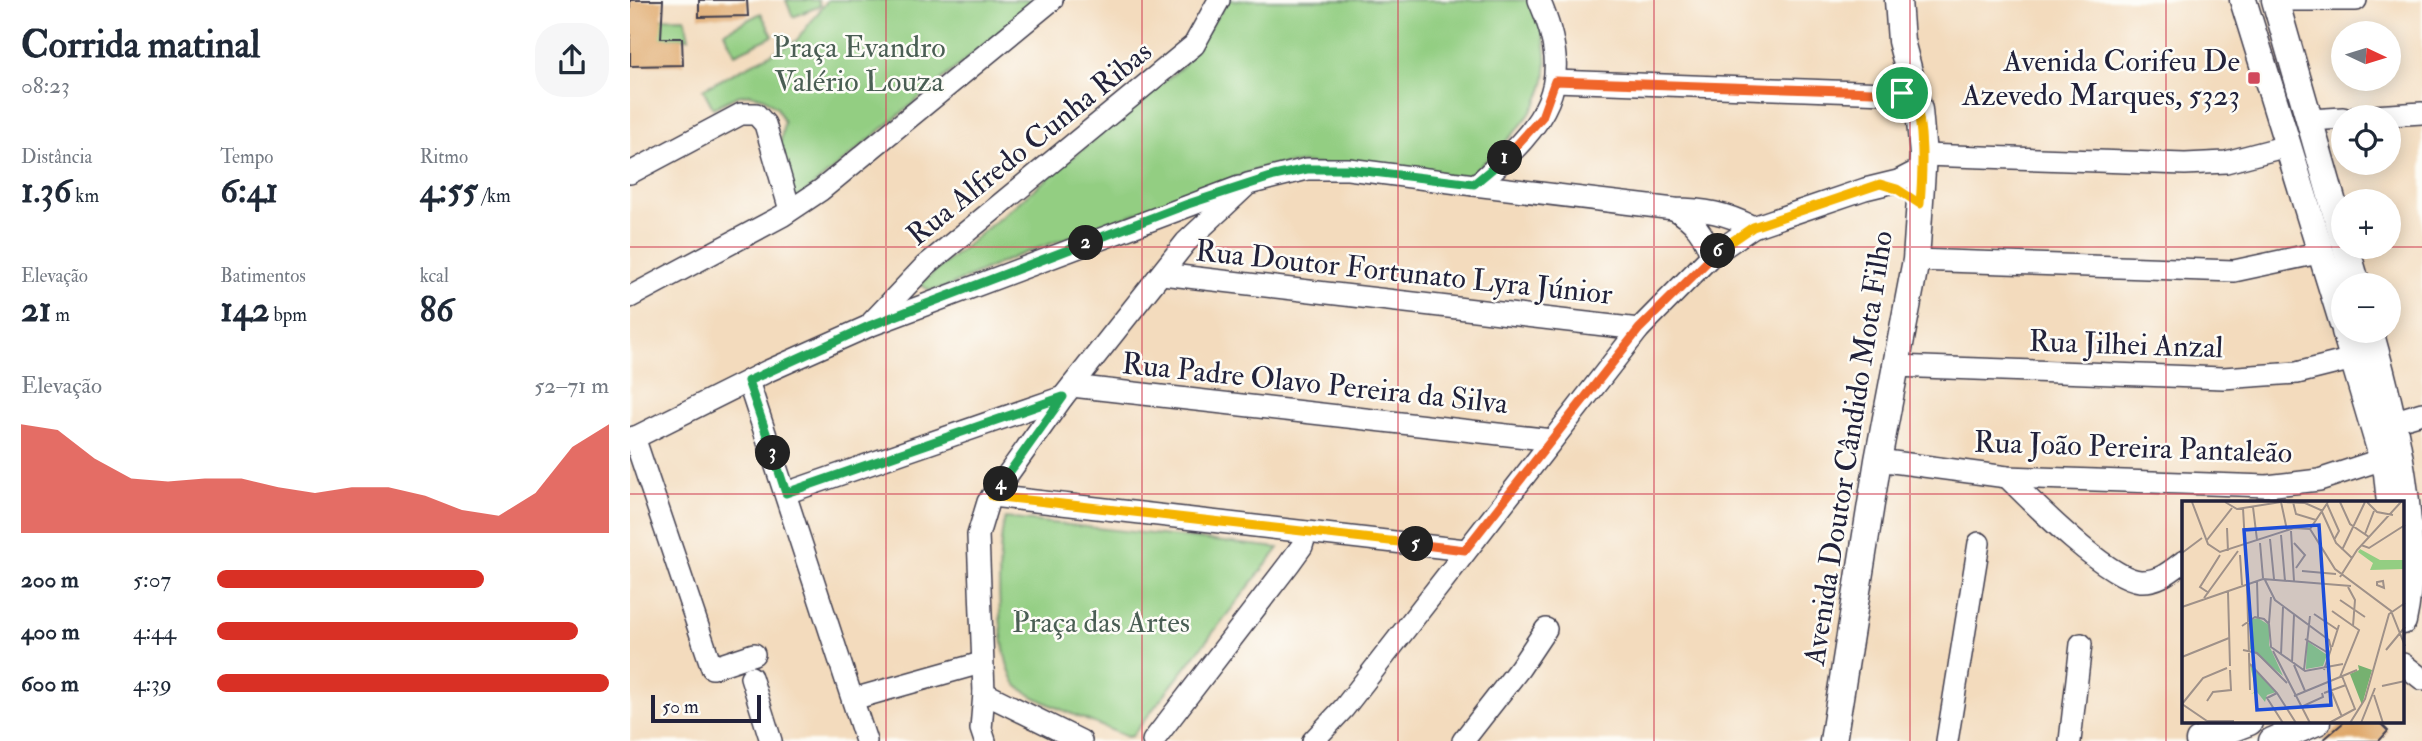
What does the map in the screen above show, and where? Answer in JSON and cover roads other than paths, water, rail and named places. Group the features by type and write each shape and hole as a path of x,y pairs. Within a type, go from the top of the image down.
{"main road":[{"name":"Avenida Doutor Cândido Mota Filho","path":"1881,0 1888,22 1900,41"},
{"name":"Avenida Doutor Cândido Mota Filho","path":"1833,741 1878,460 1916,260 1923,161 1914,94 1900,41 1898,0"},
{"path":"2243,0 2287,146 2331,234"},
{"path":"2275,0 2310,120 2331,218"},
{"path":"2348,343 2383,459 2390,501"},
{"path":"2373,343 2419,523 2415,585 2404,618"},
{"path":"2199,741 2244,724"},
{"path":"2272,741 2312,724"}],"street":[{"path":"630,297 790,210 821,190 1052,0"},
{"name":"Rua Alfredo Cunha Ribas","path":"869,326 925,265 1194,45 1219,0"},
{"path":"1474,184 1529,135 1550,101 1555,81 1552,42 1539,0"},
{"path":"2275,0 2356,0"},
{"path":"1555,81 1914,94"},
{"path":"2401,114 2422,113"},
{"path":"630,173 741,114 756,114 765,124 790,210"},
{"path":"2310,120 2331,119"},
{"path":"1312,741 1344,708 1639,329 1711,257 1753,227 1908,177 1923,161 2185,164 2226,162 2287,146"},
{"path":"754,654 712,668 632,439 748,381 869,326 1178,207 1248,184 1307,169 1348,169 1674,209 1714,211 1753,227"},
{"path":"985,741 981,729 984,693 978,535 982,517 992,496 1068,391 1192,235 1248,184"},
{"path":"1880,184 1897,189 1920,204"},
{"path":"1178,207 1196,218 1192,235"},
{"path":"1674,209 1689,218 1700,230 1711,257"},
{"path":"1916,260 2234,271 2331,247"},
{"name":"Rua Doutor Fortunato Lyra Júnior","path":"1163,274 1639,329"},
{"name":"Rua Jilhei Anzal","path":"1895,366 2223,379 2297,373 2353,359"},
{"path":"748,381 866,741"},
{"path":"786,493 1068,391"},
{"name":"Rua Padre Olavo Pereira da Silva","path":"1068,391 1552,440"},
{"path":"2395,422 2422,413"},
{"name":"Rua João Pereira Pantaleão","path":"1878,460 2007,477 2267,486 2319,480 2383,459"},
{"path":"2007,477 2044,514 2130,578 2158,579 2182,562"},
{"path":"2251,501 2267,486"},
{"path":"992,496 1465,550"},
{"path":"1153,741 1289,564 1302,546 1306,532"},
{"path":"1947,741 1979,543"},
{"path":"1463,741 1520,668 1546,629"},
{"path":"2070,741 2081,644"},
{"path":"853,699 981,663"},
{"path":"2404,665 2422,678"},
{"path":"751,677 771,741"},
{"path":"984,693 1081,741"}],"place":[{"name":"Avenida Corifeu De Azevedo Marques, 5323","path":"2254,78"}],"park label":[{"name":"Praça Evandro Valério Louza","path":"859,64"},
{"name":"Praça das Artes","path":"1101,622"}]}
